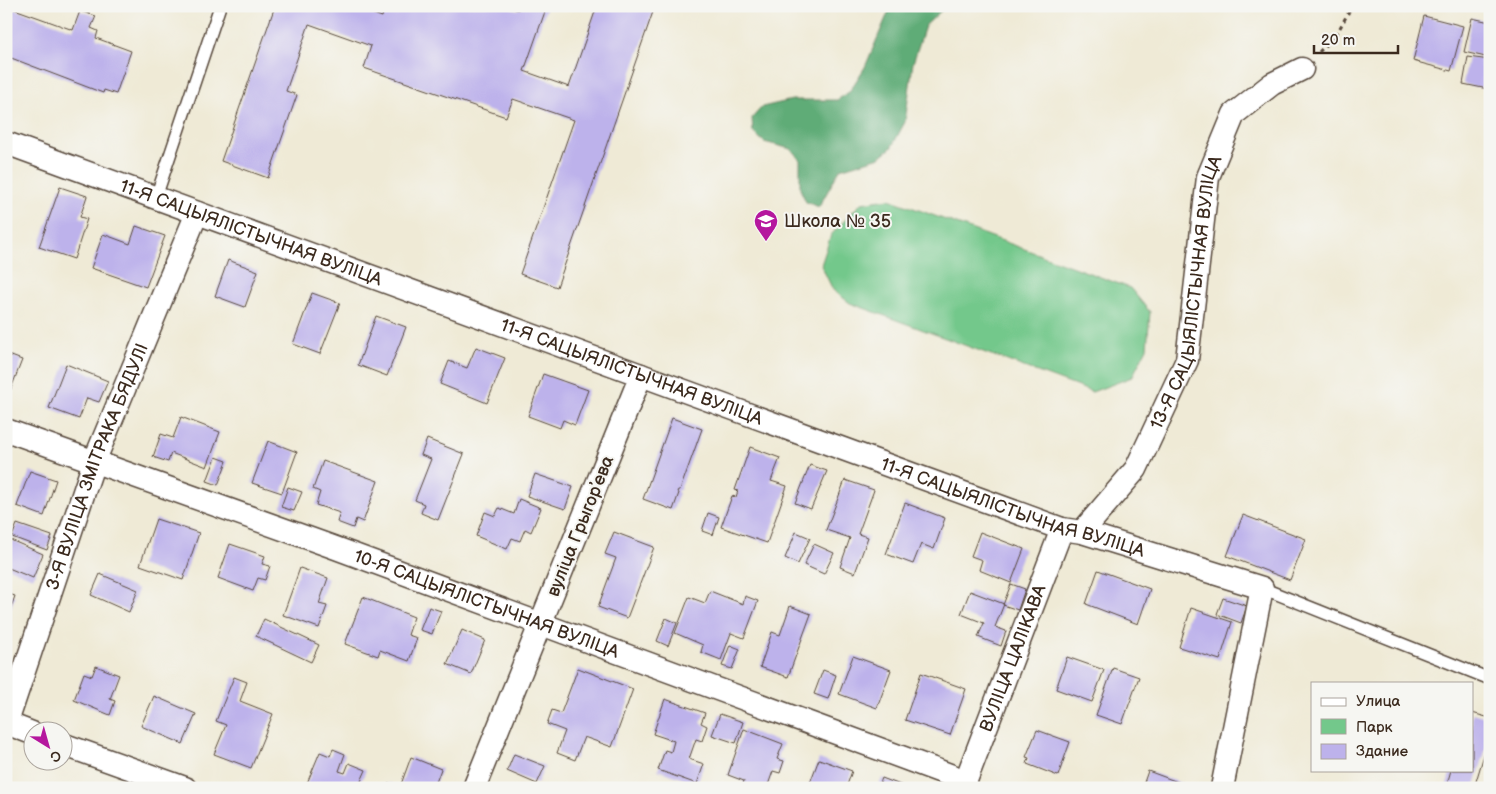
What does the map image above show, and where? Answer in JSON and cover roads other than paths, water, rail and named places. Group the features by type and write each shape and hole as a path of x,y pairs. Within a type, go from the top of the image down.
{"street":[{"name":"13-Я САЦЫЯЛІСТЫЧНАЯ ВУЛІЦА","path":"1072,531 1136,469 1187,360 1208,177 1234,114 1272,84 1302,69"},
{"name":"11-Я САЦЫЯЛІСТЫЧНАЯ ВУЛІЦА","path":"6,143 1072,531 1262,588"},
{"name":"3-Я ВУЛІЦА ЗМІТРАКА БЯДУЛІ","path":"6,724 94,462 197,213"},
{"name":"вуліца Грыгорʼева","path":"474,788 641,374"},
{"name":"10-Я САЦЫЯЛІСТЫЧНАЯ ВУЛІЦА","path":"6,430 333,547 965,784"},
{"name":"ВУЛІЦА ЦАЛІКАВА","path":"965,784 1072,531"},
{"path":"1222,788 1262,588"},
{"path":"6,724 22,730"},
{"path":"72,748 173,786"}],"lane":[{"path":"156,197 220,6"},
{"path":"1262,588 1490,679"}],"place":[{"name":"Школа № 35","path":"766,242"}]}
